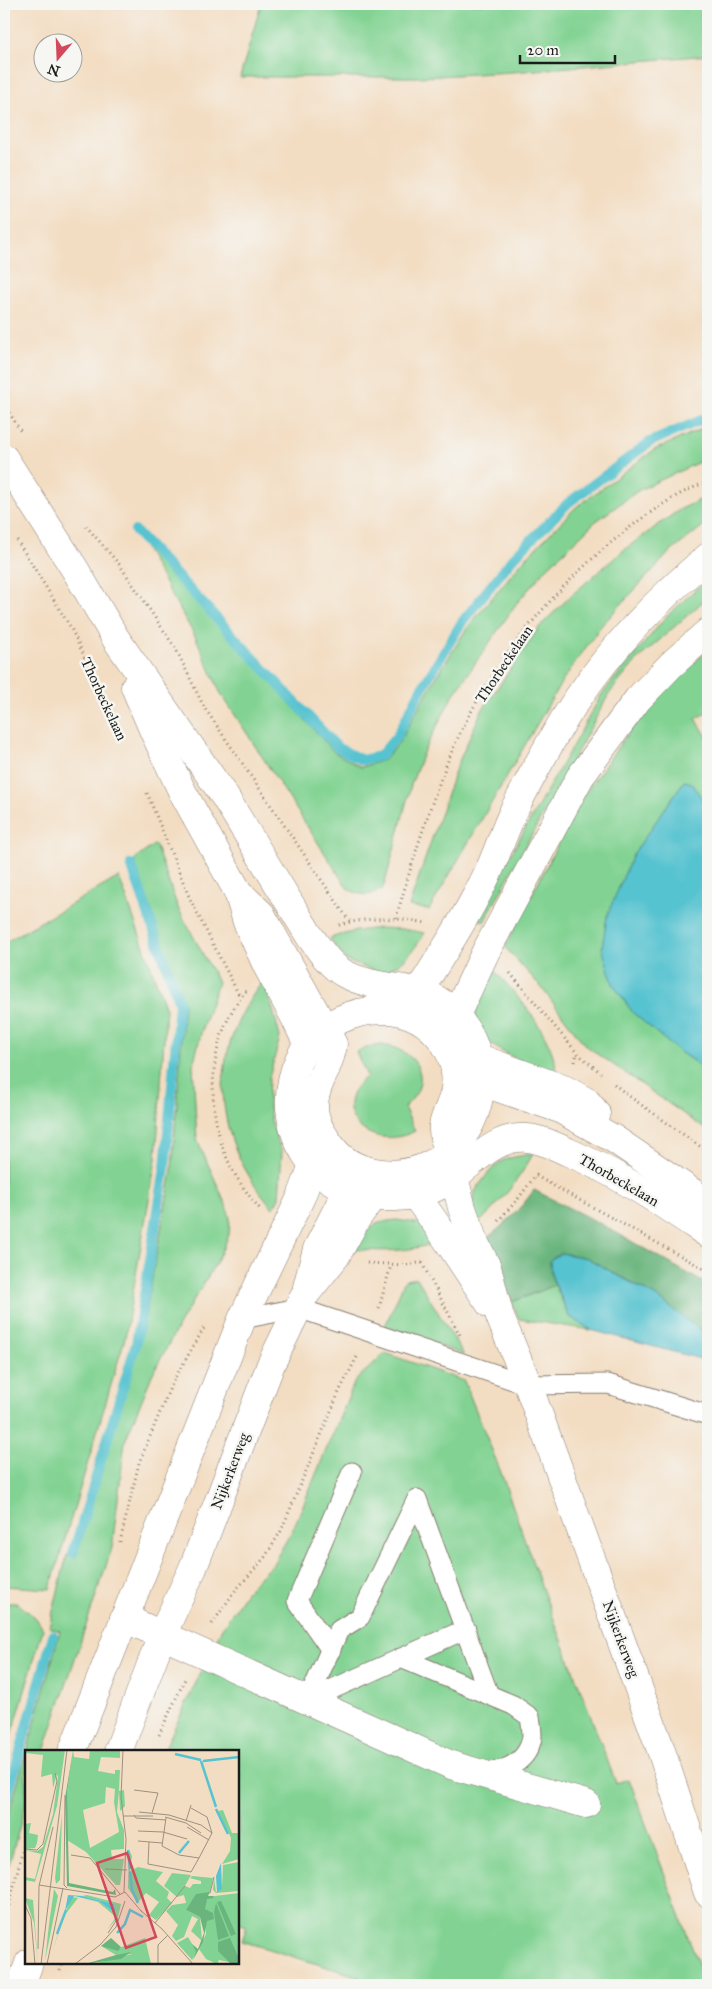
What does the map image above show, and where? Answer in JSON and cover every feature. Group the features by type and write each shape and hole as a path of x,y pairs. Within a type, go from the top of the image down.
{"street":[{"name":"Thorbeckelaan","path":"4,458 76,571 116,639 225,797 309,936 336,968 345,974 406,997"},
{"path":"406,997 439,1001 456,1015 466,1028 480,1070 479,1102 472,1122 462,1139 451,1165 434,1189 396,1198 361,1186 330,1180 305,1154 295,1134 290,1114 290,1090 296,1066 316,1036 344,1017 363,1012 384,1010 406,997 455,932 490,867 514,811 577,699 612,653 651,608 676,583 708,557"},
{"path":"456,1015 486,951 580,777 638,699 708,632"},
{"name":"Thorbeckelaan","path":"116,639 154,732 182,791 238,892 246,922 266,966 294,1016 316,1036"},
{"name":"Thorbeckelaan","path":"238,892 261,914 316,1036"},
{"path":"406,997 423,1021 439,1035 450,1053 456,1073"},
{"path":"316,1036 333,1044 332,1058 318,1084 314,1109 321,1132 334,1152 347,1163 361,1186"},
{"name":"Thorbeckelaan","path":"456,1073 480,1070 560,1109 614,1138 708,1203"},
{"name":"Nijkerkerweg","path":"456,1073 451,1106 442,1127 462,1208 487,1267 500,1317 528,1385 664,1757 708,1894"},
{"name":"Thorbeckelaan","path":"451,1165 473,1160 495,1145 508,1140 526,1138 550,1144 610,1171 708,1234"},
{"path":"361,1186 382,1174 399,1174 417,1170 433,1163 451,1165"},
{"path":"73,1750 242,1319 301,1198 314,1165"},
{"name":"Nijkerkerweg","path":"119,1750 162,1634 193,1568 271,1364 301,1302 317,1249 361,1186"},
{"name":"Nijkerkerweg","path":"414,1194 436,1221 470,1276 500,1317"},
{"path":"124,1618 451,1765 586,1804"},
{"path":"21,1985 29,1964"}],"lane":[{"path":"242,1319 301,1302 369,1332 528,1385 608,1384 708,1415"},
{"path":"330,1650 297,1601 352,1472"},
{"path":"308,1700 339,1630 360,1617 417,1499 489,1695"},
{"path":"308,1700 466,1629"},
{"path":"400,1658 513,1705 530,1717 532,1737 526,1755 514,1765 501,1771 481,1774"}],"path":[{"path":"4,404 22,434"},
{"name":"Thorbeckelaan","path":"350,922 373,918 396,918 410,868 448,762 475,707 499,668 533,621 562,589 616,538 668,500 708,481"},
{"path":"83,523 119,564 171,642 204,707 350,922 309,936"},
{"name":"Thorbeckelaan","path":"14,535 72,628 115,724"},
{"path":"143,785 190,900 240,997"},
{"path":"262,1211 241,1184 222,1146 213,1095 214,1070 219,1044 228,1020 240,997 266,966"},
{"path":"577,1053 629,1096 708,1152"},
{"path":"536,1176 708,1271"},
{"path":"156,1743 198,1651 216,1617 235,1591 265,1557 281,1531 339,1392 369,1332 382,1298 391,1265"},
{"path":"4,1925 25,1841"}],"green space":[{"path":"261,4 708,4 708,55 513,72 418,77 240,77"},
{"path":"708,426 708,458 639,490 595,522 546,569 516,604 452,697 423,753 411,785 382,889 365,895 348,889 220,692 196,638 135,531 334,752 361,767 384,760 401,740 423,699 467,628 521,563 575,508 654,450"},
{"path":"708,496 708,522 668,554 601,626 561,683 429,910 409,906 456,768 481,712 540,626 575,592 625,549 679,510"},
{"path":"708,578 708,597 637,660 609,694 484,922 475,917 602,694 665,618"},
{"path":"708,650 708,711 696,719 708,738 708,808 692,784 677,1050 708,1071 708,1131 585,1045 541,987 505,947 582,797 649,704"},
{"path":"155,844 178,908 218,982 203,1026 193,1065 197,1140 225,1202 230,1218 229,1235 216,1263 182,1319 152,1375 125,1441 112,1548 44,1750 27,1750 60,1631 49,1627 67,1555 76,1557 140,1344 172,1170 184,1004 134,860"},
{"path":"119,877 166,1009 156,1159 125,1338 50,1589 4,1586 4,943"},
{"path":"379,928 425,933 406,958 380,973 347,961 329,938 356,931"},
{"path":"490,966 522,1002 541,1029 554,1058 557,1073 515,1058 502,1051 481,1032 477,1019 477,1003"},
{"path":"263,981 280,1037 269,1078 268,1099 271,1120 282,1151 279,1198 273,1208 252,1181 237,1153 228,1125 223,1096 225,1067 232,1038 245,1009"},
{"path":"380,1045 393,1047 404,1052 418,1067 420,1077 419,1087 414,1097 404,1107 415,1131 398,1137 382,1137 369,1133 358,1125 351,1115 350,1103 355,1089 367,1076 356,1052"},
{"path":"533,1154 508,1191 478,1224 473,1198 478,1187 489,1173 504,1160"},
{"path":"534,1190 601,1224 708,1285 708,1335 655,1296 587,1258 561,1253 550,1260 551,1274 555,1285 512,1302 482,1242 510,1218"},
{"path":"397,1220 422,1224 435,1243 415,1248 394,1250 353,1249 361,1236 370,1227 381,1222"},
{"path":"417,1278 464,1355 385,1326 405,1280"},
{"path":"555,1285 569,1316 591,1330 519,1319 512,1302"},
{"path":"385,1353 464,1381 500,1470 539,1580 616,1783 629,1779 706,1985 358,1985 360,1977 242,1941 247,1926 239,1923 239,1750 164,1750 222,1628 251,1585 273,1564 293,1529 355,1381"},
{"path":"4,1603 17,1603 36,1618 43,1629 4,1762"},
{"path":"25,1757 25,1808 4,1882 4,1831"}],"water":[{"path":"684,781 692,783 708,808 708,1071 677,1050 633,1013 613,984 602,948 607,916 632,856"},
{"path":"561,1253 587,1258 655,1296 708,1335 708,1361 591,1330 569,1316 551,1274 550,1260"}],"waterway":[{"path":"135,531 338,748 362,760 380,756 397,736 418,695 462,622 513,558 568,503 650,442 708,417"},
{"path":"73,1553 136,1344 165,1168 179,1003 131,864"},
{"path":"4,1808 53,1635"}]}
